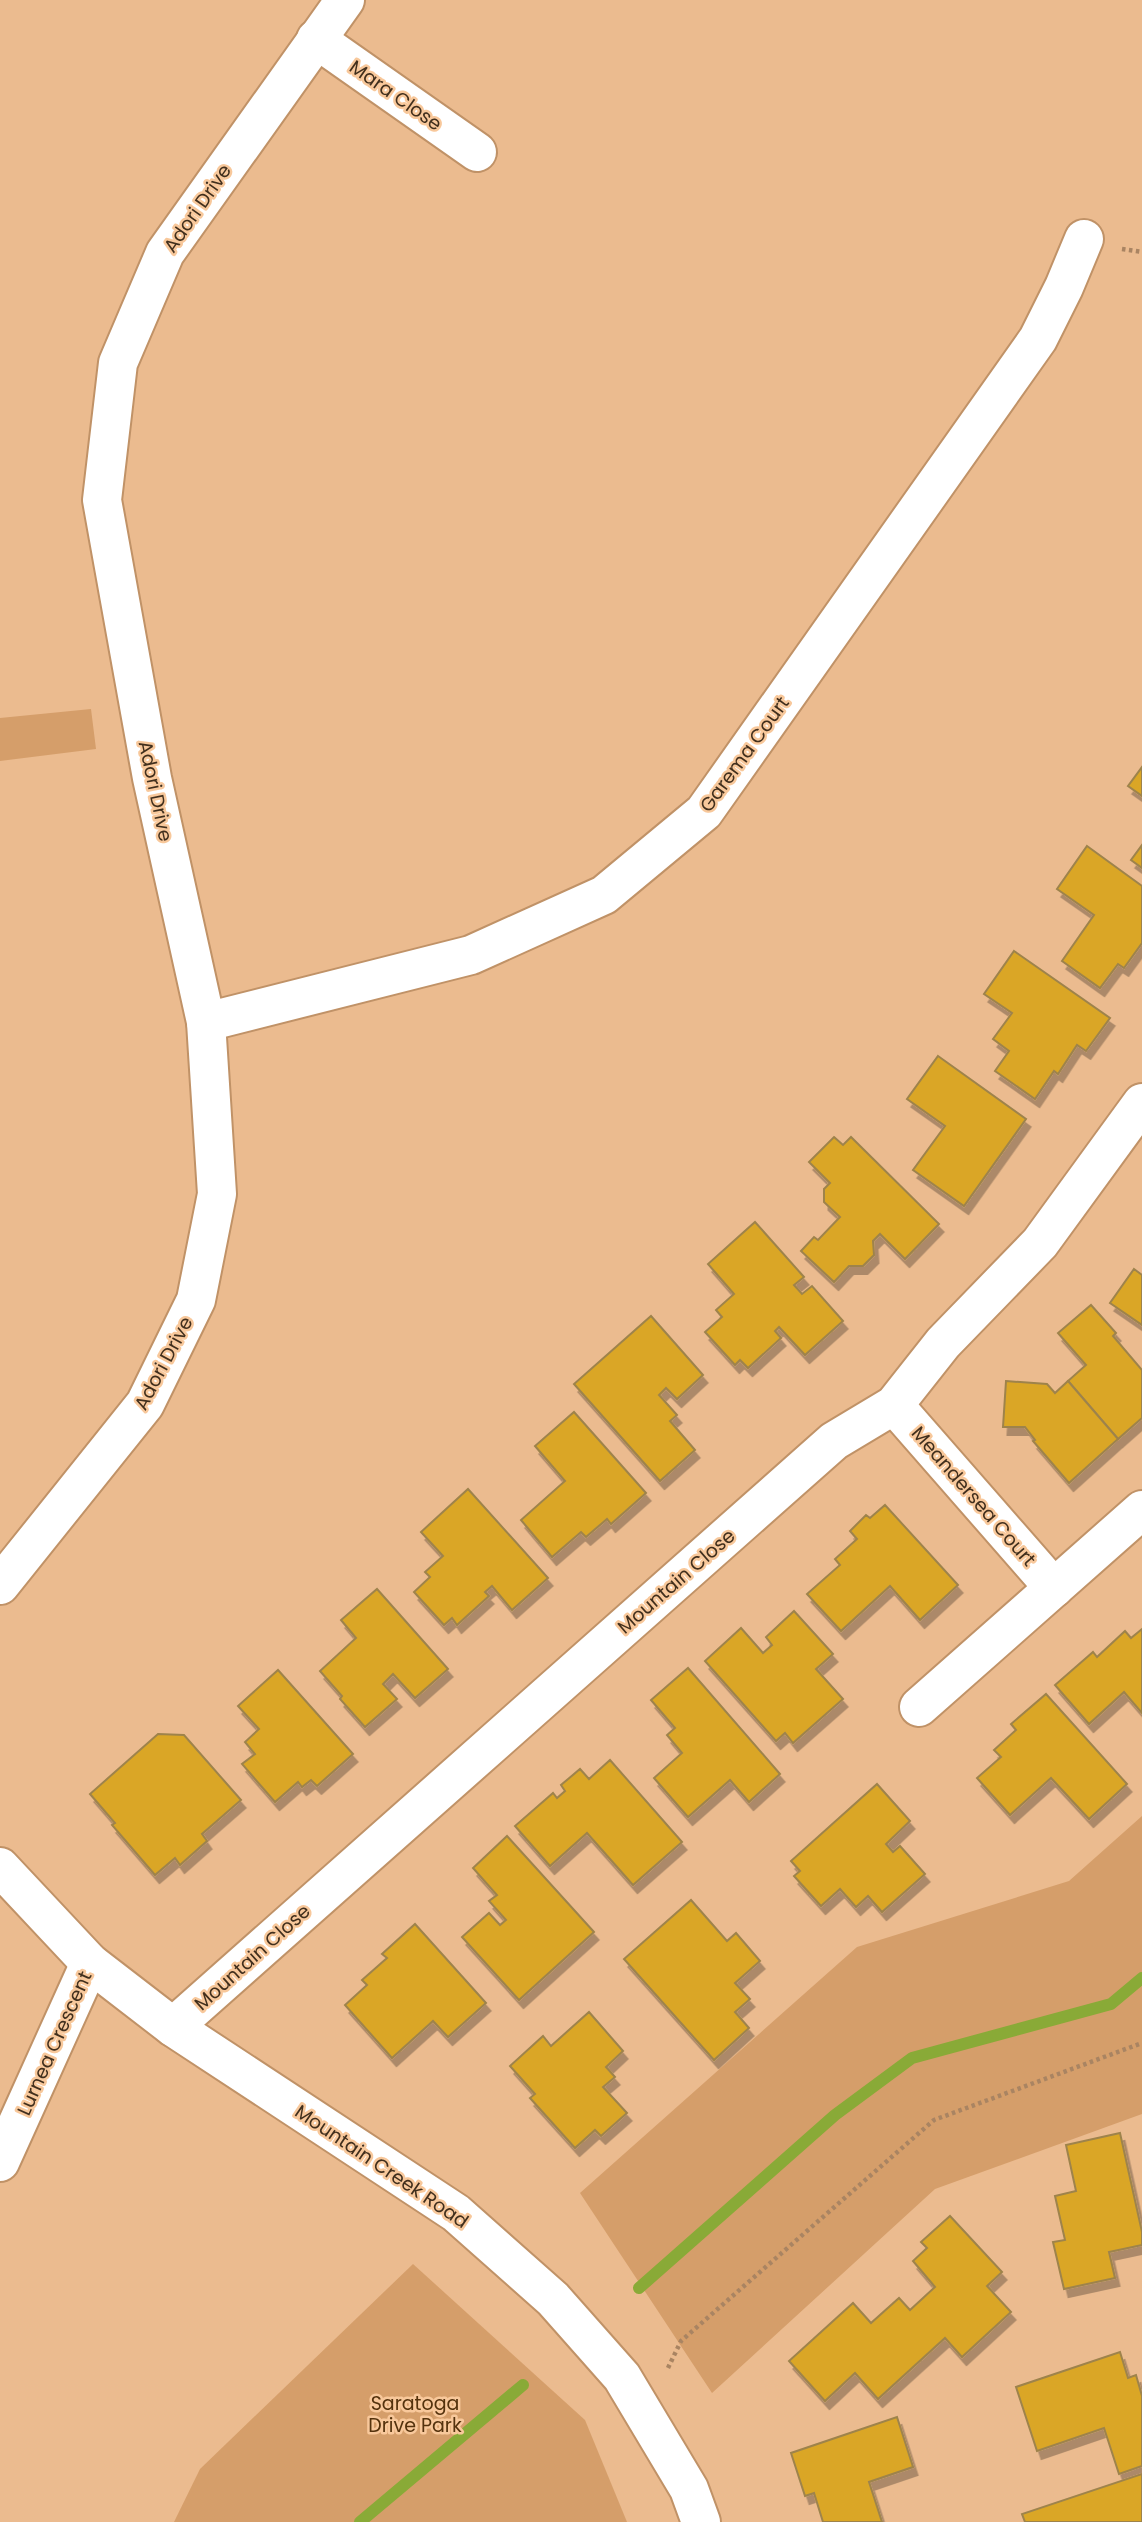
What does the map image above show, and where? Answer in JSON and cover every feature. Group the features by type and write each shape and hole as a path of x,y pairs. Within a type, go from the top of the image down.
{"street":[{"name":"Adori Drive","path":"0,1585 145,1404 196,1300 217,1194 206,1022 152,778 102,500 118,363 165,253 345,0"},
{"name":"Mara Close","path":"316,39 477,152"},
{"name":"Garema Court","path":"206,1022 471,955 604,895 704,812 1038,339 1084,239"},
{"name":"Mountain Close","path":"173,2027 834,1441 894,1405 943,1343 1040,1243 1142,1103"},
{"name":"Meandersea Court","path":"894,1405 1054,1588"},
{"path":"919,1707 1142,1510"},
{"name":"Mountain Creek Road","path":"0,1867 90,1963 173,2027 457,2213 553,2299 622,2377 689,2490 701,2522"},
{"name":"Lurnea Crescent","path":"0,2162 90,1963"}],"path":[{"path":"668,2368 681,2341 934,2120 1142,2043"}],"green space":[{"path":"91,709 96,749 0,761 0,718"},
{"path":"1142,1816 1142,2114 935,2189 712,2393 580,2193 857,1947 1069,1881"},
{"name":"Saratoga Drive Park","path":"413,2264 585,2420 627,2522 174,2522 200,2469"}],"building":[{"path":"1142,767 1142,796 1128,786"},
{"path":"1142,845 1142,868 1131,860"},
{"path":"1087,846 1142,886 1142,943 1124,968 1118,964 1100,988 1062,961 1094,915 1057,889"},
{"path":"1014,951 1110,1018 1086,1051 1077,1045 1058,1074 1054,1071 1035,1099 995,1071 1009,1051 993,1039 1012,1013 984,994"},
{"path":"938,1056 1026,1119 964,1206 913,1170 945,1126 907,1099"},
{"path":"834,1137 843,1145 851,1137 939,1224 905,1259 880,1234 873,1241 874,1255 863,1266 849,1266 834,1282 801,1251 814,1237 818,1240 840,1217 824,1202 824,1189 830,1183 809,1162"},
{"path":"755,1222 804,1277 794,1285 802,1294 812,1286 843,1321 805,1355 779,1327 775,1331 781,1338 748,1368 740,1360 735,1365 705,1332 722,1317 716,1310 734,1294 708,1264"},
{"path":"1134,1269 1142,1275 1142,1325 1110,1303"},
{"path":"1091,1305 1116,1333 1113,1336 1142,1370 1142,1418 1118,1439 1068,1381 1086,1365 1058,1333"},
{"path":"651,1316 703,1375 677,1399 666,1388 659,1395 677,1415 670,1421 695,1450 660,1481 574,1384"},
{"path":"1006,1381 1047,1384 1055,1393 1068,1381 1118,1439 1069,1483 1033,1441 1035,1440 1025,1427 1003,1427"},
{"path":"574,1412 646,1493 611,1524 607,1519 586,1537 581,1532 552,1557 521,1520 565,1481 535,1446"},
{"path":"468,1489 548,1578 512,1610 492,1586 485,1592 489,1596 457,1625 452,1618 444,1625 414,1592 430,1577 425,1572 443,1556 421,1532"},
{"path":"885,1505 958,1585 920,1620 890,1586 841,1631 807,1594 840,1565 835,1559 857,1539 850,1531 866,1515 870,1518"},
{"path":"377,1589 448,1669 415,1698 393,1674 383,1684 397,1699 365,1727 320,1671 356,1638 341,1620"},
{"path":"794,1611 833,1654 816,1669 843,1699 793,1743 785,1733 776,1741 705,1661 741,1628 763,1653 772,1645 766,1637"},
{"path":"1142,1629 1142,1713 1124,1692 1089,1724 1055,1685 1093,1652 1097,1657 1125,1631 1131,1638"},
{"path":"688,1668 780,1774 749,1802 730,1780 688,1817 654,1778 682,1753 667,1735 675,1728 651,1700"},
{"path":"278,1670 353,1754 317,1786 311,1780 302,1787 298,1782 275,1802 242,1764 255,1754 245,1742 259,1729 238,1706"},
{"path":"1046,1694 1127,1784 1089,1819 1051,1778 1010,1815 977,1778 1001,1757 994,1750 1016,1730 1011,1724"},
{"path":"158,1734 184,1735 241,1800 202,1834 207,1841 180,1865 175,1858 155,1875 112,1825 115,1823 90,1794"},
{"path":"610,1760 682,1842 633,1885 587,1833 550,1866 515,1826 553,1793 557,1798 565,1791 561,1785 580,1769 589,1779"},
{"path":"877,1784 910,1821 886,1844 893,1852 900,1846 925,1874 882,1912 868,1896 856,1907 840,1889 821,1906 794,1876 800,1871 791,1861"},
{"path":"507,1836 594,1932 519,2000 462,1937 489,1913 500,1925 506,1920 489,1901 497,1895 473,1868"},
{"path":"691,1900 727,1941 736,1933 760,1961 735,1983 750,1999 735,2012 749,2028 714,2060 624,1959"},
{"path":"415,1924 486,2003 448,2037 433,2021 392,2058 345,2005 367,1985 362,1980 387,1958 382,1954"},
{"path":"589,2012 623,2051 606,2067 615,2077 603,2087 627,2113 601,2136 595,2130 575,2148 530,2098 535,2094 510,2066 543,2036 551,2046"},
{"path":"1120,2133 1142,2232 1142,2245 1109,2252 1115,2278 1064,2289 1053,2242 1065,2240 1055,2196 1076,2191 1066,2145"},
{"path":"950,2216 1002,2272 987,2286 1011,2312 962,2357 945,2338 878,2399 855,2373 825,2401 789,2361 853,2303 871,2323 899,2298 910,2310 935,2287 913,2261 927,2248 921,2242"},
{"path":"1120,2352 1128,2378 1136,2375 1142,2396 1142,2466 1119,2474 1104,2428 1037,2451 1016,2387"},
{"path":"897,2417 913,2467 869,2482 882,2522 823,2522 814,2493 805,2496 791,2453"},
{"path":"1142,2474 1142,2522 1025,2522 1022,2514"}],"waterway":[{"path":"639,2288 835,2115 912,2058 1111,2004 1142,1978"},
{"path":"360,2522 523,2385"}]}
